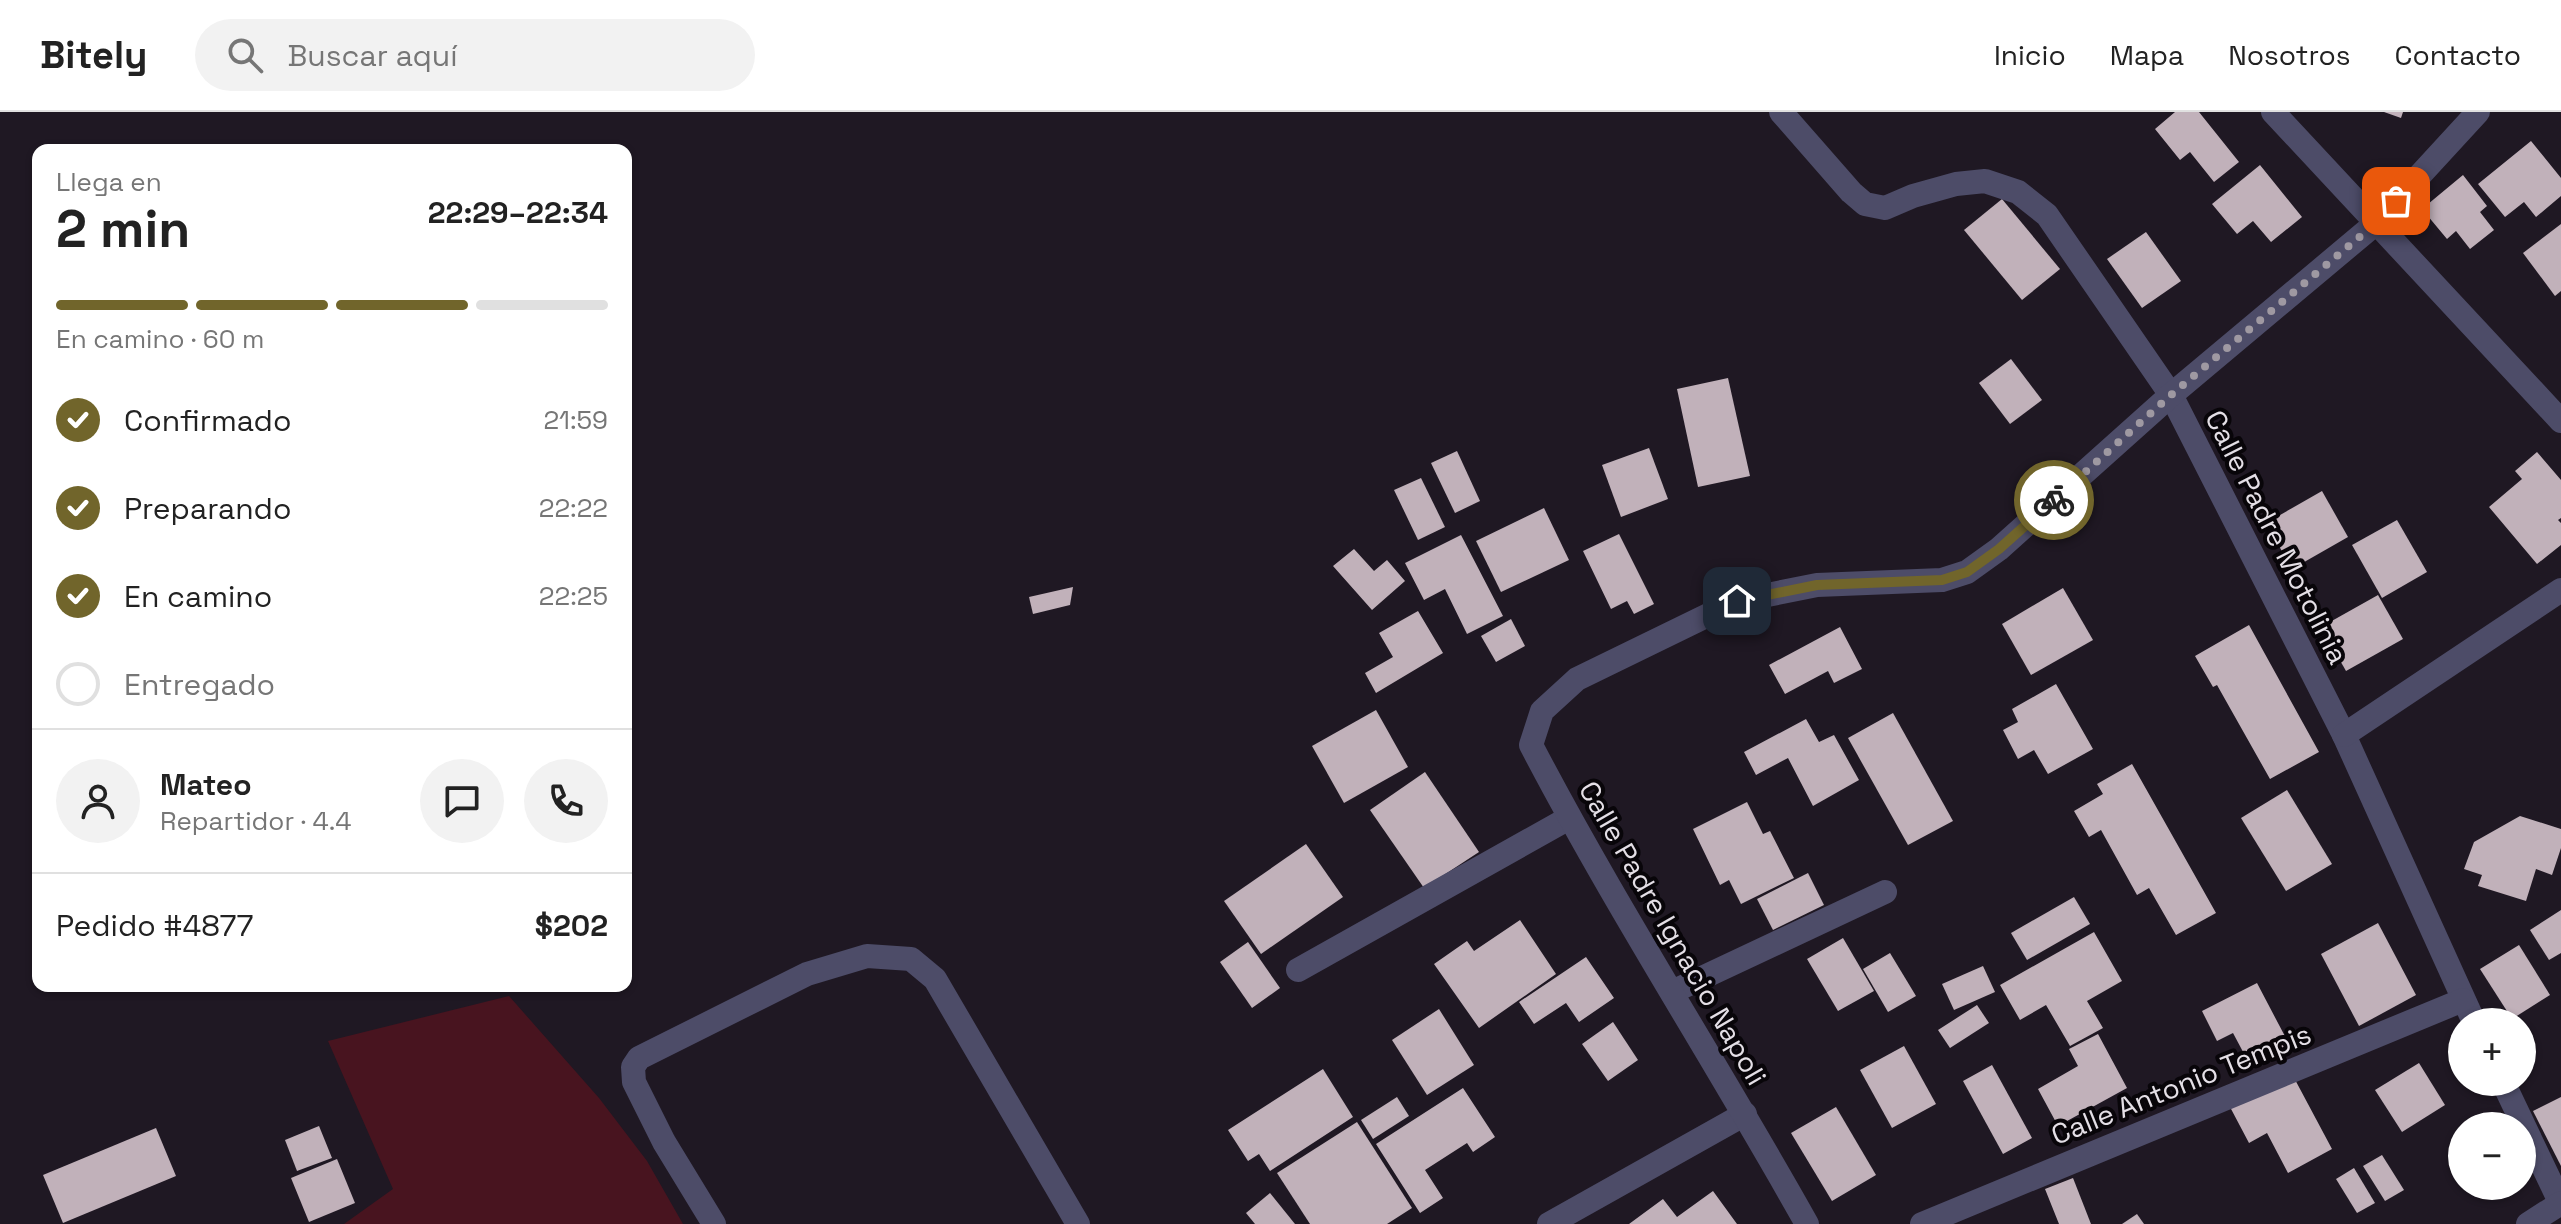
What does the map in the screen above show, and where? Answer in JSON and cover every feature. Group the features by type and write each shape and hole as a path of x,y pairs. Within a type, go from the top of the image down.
{"street":[{"name":"Calle Padre Motolinia","path":"1781,112 1865,204 1885,208 1913,196 1956,184 1985,181 2018,192 2047,215 2171,395 2344,735 2467,1008"},
{"path":"2273,112 2561,421"},
{"name":"Calle Padre Ignacio Napoli","path":"1807,1224 1569,818 1531,745 1542,711 1577,679 1737,601 1817,585 1942,580 1967,572 1999,549 2171,395 2375,224 2478,112"},
{"path":"2344,735 2561,590"},
{"path":"1298,970 1569,818"},
{"path":"1672,992 1885,892"},
{"path":"714,1224 664,1142 634,1082 633,1067 639,1058 807,974 867,956 911,959 935,979 1078,1224"},
{"name":"Calle Antonio Tempis","path":"1922,1224 2448,1019"},
{"path":"2510,1096 2561,1203 2528,1224"},
{"path":"1549,1224 1745,1114"}],"shaded area":[{"path":"509,996 599,1098 647,1161 683,1224 344,1224 393,1189 328,1041"}],"building":[{"path":"2175,112 2199,112 2239,162 2214,182 2190,152 2180,160 2155,129"},
{"path":"2384,112 2403,112 2401,118"},
{"path":"2531,141 2561,178 2561,196 2536,217 2524,202 2505,217 2478,184"},
{"path":"2260,165 2302,217 2271,242 2253,221 2237,234 2212,204"},
{"path":"2463,175 2487,206 2480,212 2494,230 2470,249 2456,231 2447,239 2422,209"},
{"path":"2002,199 2060,269 2022,300 1964,230"},
{"path":"2561,224 2561,291 2555,296 2523,253"},
{"path":"2146,232 2181,281 2142,308 2107,259"},
{"path":"2011,359 2042,400 2010,424 1979,383"},
{"path":"1728,378 1750,476 1698,487 1677,389"},
{"path":"1649,448 1668,499 1621,517 1602,465"},
{"path":"1457,451 1480,501 1455,513 1431,463"},
{"path":"2537,452 2561,480 2561,518 2558,520 2561,523 2561,545 2537,564 2489,507 2522,479 2515,471"},
{"path":"1421,478 1445,527 1418,540 1394,490"},
{"path":"2322,491 2348,537 2292,569 2266,523"},
{"path":"1544,508 1569,560 1501,592 1476,541"},
{"path":"2397,520 2427,572 2382,598 2352,545"},
{"path":"1619,534 1654,604 1634,614 1627,601 1611,609 1583,551"},
{"path":"1461,535 1503,616 1467,634 1445,589 1424,600 1405,563"},
{"path":"1354,549 1374,571 1387,560 1405,581 1372,610 1333,566"},
{"path":"1073,587 1070,605 1033,614 1029,597"},
{"path":"2063,588 2093,640 2031,675 2002,624"},
{"path":"2378,595 2403,639 2346,671 2321,627"},
{"path":"1418,611 1443,653 1376,693 1365,673 1393,657 1379,633"},
{"path":"1511,619 1525,646 1496,662 1481,636"},
{"path":"2249,625 2319,752 2270,779 2217,685 2213,687 2195,656"},
{"path":"1840,627 1862,669 1834,683 1828,671 1785,694 1769,665"},
{"path":"2056,684 2093,749 2048,774 2034,750 2018,759 2003,730 2018,722 2012,709"},
{"path":"1376,710 1408,767 1344,803 1312,746"},
{"path":"1893,713 1953,821 1908,845 1848,738"},
{"path":"1806,719 1819,742 1834,735 1859,780 1813,806 1788,758 1756,775 1744,752"},
{"path":"2132,764 2216,913 2176,935 2149,888 2137,895 2101,830 2089,837 2074,811 2103,794 2097,784"},
{"path":"1425,772 1479,852 1424,888 1370,810"},
{"path":"2287,790 2332,864 2286,891 2241,818"},
{"path":"1747,802 1763,834 1770,831 1794,878 1741,904 1729,880 1720,885 1693,829"},
{"path":"2520,816 2561,829 2561,848 2552,875 2536,869 2526,901 2478,886 2482,875 2464,869 2474,842"},
{"path":"1306,844 1343,897 1261,954 1224,901"},
{"path":"1808,873 1824,905 1773,930 1757,899"},
{"path":"2074,897 2090,924 2027,960 2011,933"},
{"path":"2561,910 2561,953 2549,960 2530,930"},
{"path":"1520,920 1556,974 1479,1028 1434,964 1467,941 1474,951"},
{"path":"2378,923 2416,995 2359,1026 2321,954"},
{"path":"2094,932 2122,981 2087,1001 2103,1028 2070,1046 2046,1005 2020,1020 2000,985"},
{"path":"1843,938 1874,991 1838,1011 1807,959"},
{"path":"1248,942 1280,988 1252,1008 1220,962"},
{"path":"2519,945 2550,995 2529,1008 2505,1008 2480,969"},
{"path":"1890,953 1916,996 1888,1012 1863,969"},
{"path":"1586,957 1614,998 1579,1022 1566,1003 1534,1024 1519,1002"},
{"path":"1983,966 1995,992 1954,1010 1942,984"},
{"path":"2257,983 2289,1044 2250,1065 2233,1033 2217,1041 2202,1011"},
{"path":"1977,1005 1989,1023 1950,1048 1938,1030"},
{"path":"1439,1009 1474,1065 1427,1095 1392,1040"},
{"path":"1613,1022 1638,1060 1608,1081 1582,1044"},
{"path":"2098,1034 2127,1088 2058,1126 2038,1089 2078,1066 2069,1049"},
{"path":"1904,1046 1936,1104 1892,1128 1860,1070"},
{"path":"2419,1063 2445,1105 2402,1132 2375,1090"},
{"path":"1992,1065 2032,1138 2003,1154 1963,1081"},
{"path":"1323,1069 1353,1117 1270,1171 1259,1154 1248,1161 1228,1130"},
{"path":"2292,1074 2332,1149 2288,1173 2267,1133 2249,1143 2230,1107"},
{"path":"1463,1088 1495,1137 1473,1152 1467,1143 1425,1170 1443,1198 1420,1213 1376,1144"},
{"path":"1397,1097 1409,1116 1373,1139 1361,1120"},
{"path":"2561,1097 2561,1166 2536,1112 2533,1111"},
{"path":"1836,1107 1876,1175 1832,1201 1791,1133"},
{"path":"1357,1122 1412,1208 1387,1224 1310,1224 1277,1173"},
{"path":"319,1126 332,1158 297,1171 285,1140"},
{"path":"156,1128 176,1176 63,1223 43,1175"},
{"path":"2382,1155 2404,1190 2385,1201 2363,1166"},
{"path":"337,1159 355,1203 309,1222 291,1178"},
{"path":"2354,1168 2375,1203 2357,1213 2336,1179"},
{"path":"2073,1178 2091,1224 2059,1224 2045,1189"},
{"path":"1713,1191 1737,1224 1629,1224 1663,1199 1677,1217"},
{"path":"1270,1193 1295,1224 1255,1224 1246,1213"},
{"path":"2137,1214 2144,1224 2122,1224"}],"way so far":[{"path":"2054,500 2171,395 2375,224 2396,201"}],"route":[{"path":"1737,601 1817,585 1942,580 1967,572 1999,549 2054,500"}]}
